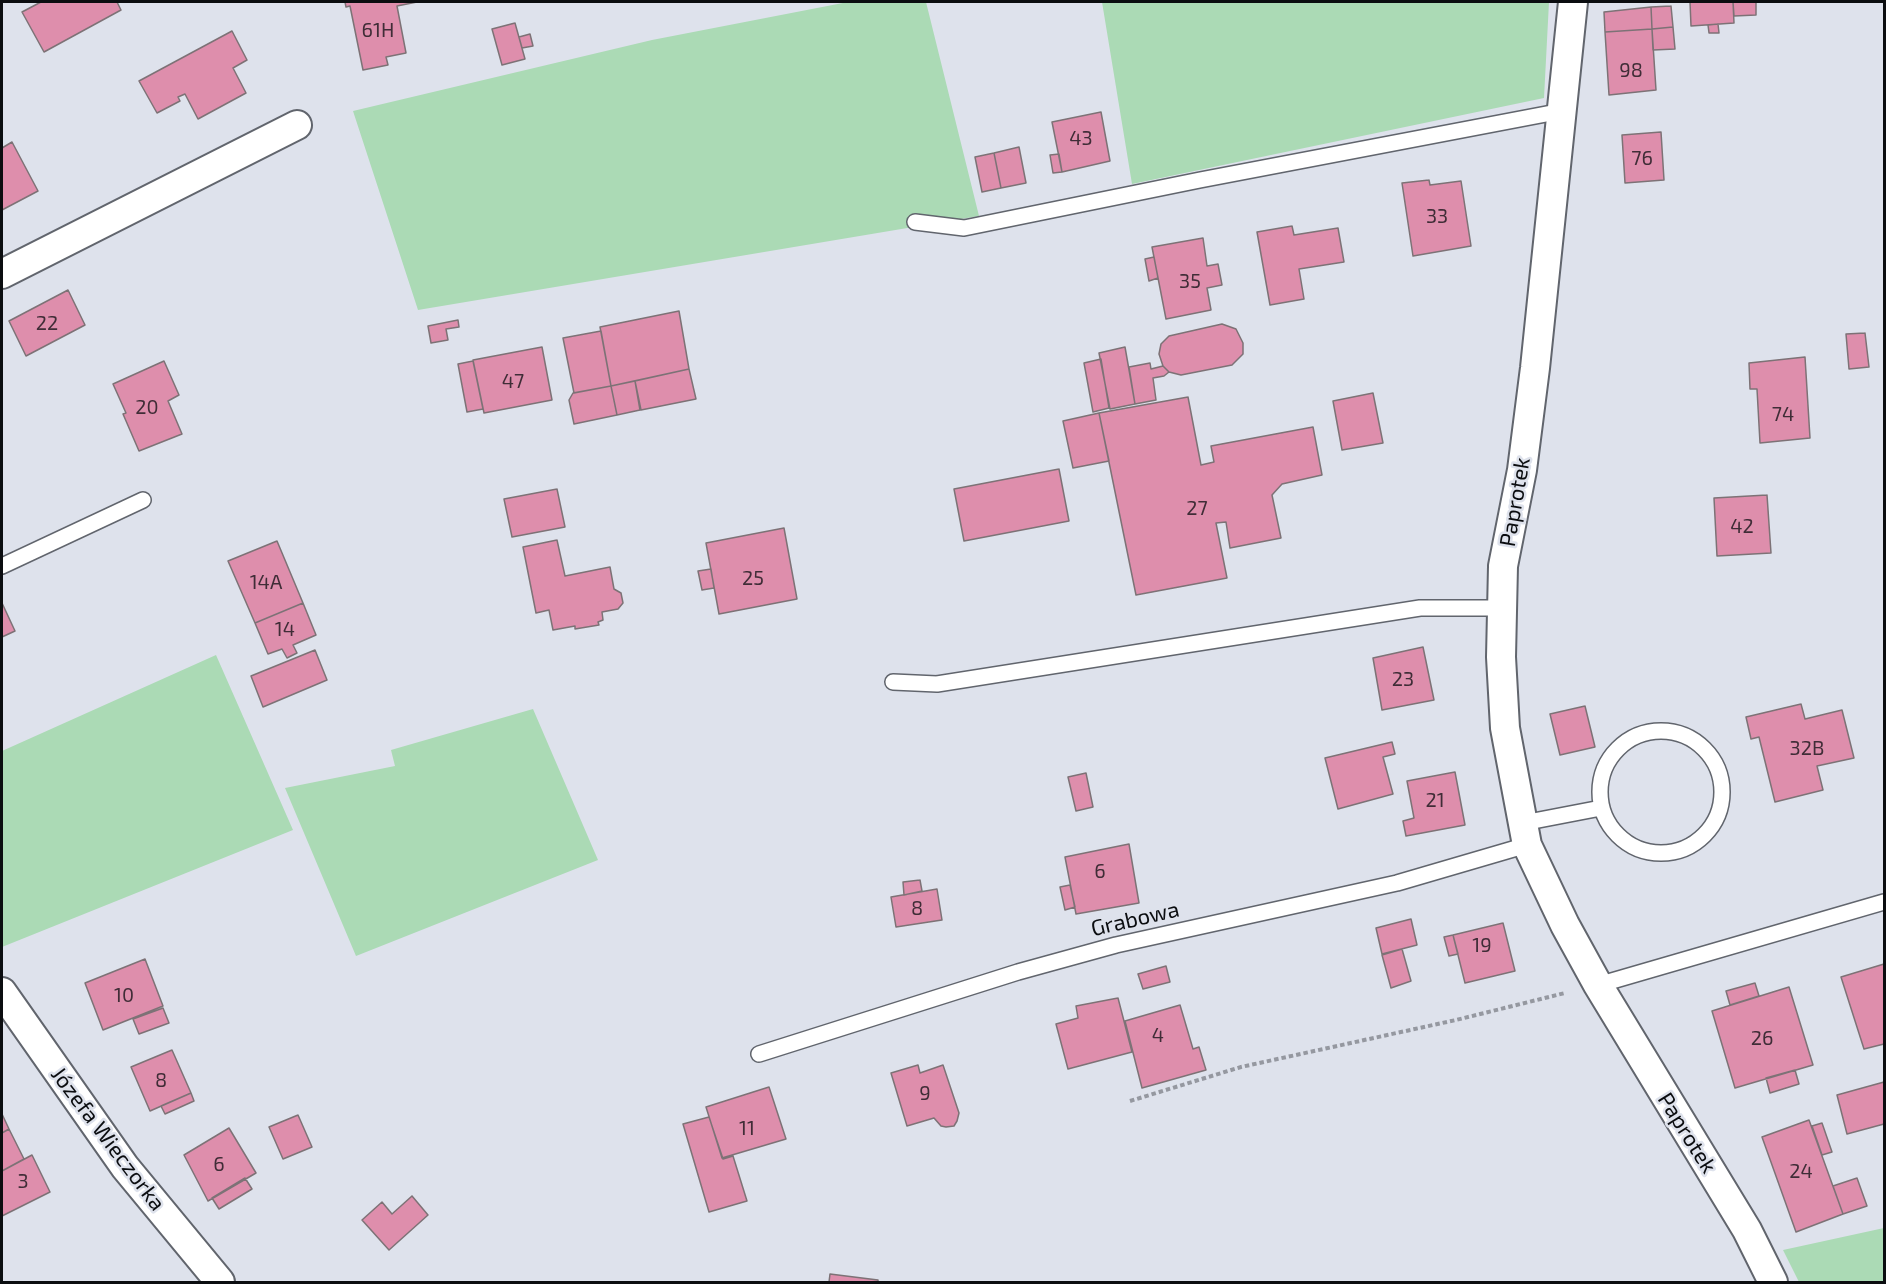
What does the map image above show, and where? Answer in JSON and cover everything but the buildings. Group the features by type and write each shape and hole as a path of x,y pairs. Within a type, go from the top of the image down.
{"street":[{"name":"Paprotek","path":"1573,2 1535,368 1522,470 1503,566 1501,657 1505,728 1525,834 1565,925 1598,985 1747,1230 1773,1282"},
{"path":"2,274 297,125"},
{"name":"Józefa Wieczorka","path":"2,992 125,1167 220,1282"}],"lane":[{"path":"915,222 964,228 1562,111"},
{"path":"2,566 143,500"},
{"path":"894,682 937,684 1420,609 1502,608"},
{"path":"1666,730 1689,737 1707,751 1719,770 1723,793 1718,816 1705,835 1684,849 1659,854 1634,847 1613,831 1601,808 1600,784 1607,762 1622,744 1643,733 1666,730"},
{"name":"Grabowa","path":"759,1054 1018,972 1116,945 1397,883 1525,834 1601,808"},
{"path":"1598,985 1884,902"}],"path":[{"path":"1130,1101 1241,1067 1456,1020 1598,985"}],"green space":[{"path":"848,2 926,2 979,216 418,310 353,111 652,40"},
{"path":"1102,2 1549,2 1544,98 1132,184"},
{"path":"216,655 293,830 2,947 2,751"},
{"path":"533,709 598,860 356,956 285,788 395,766 391,750"},
{"path":"1884,1228 1884,1282 1799,1282 1783,1250"}]}
